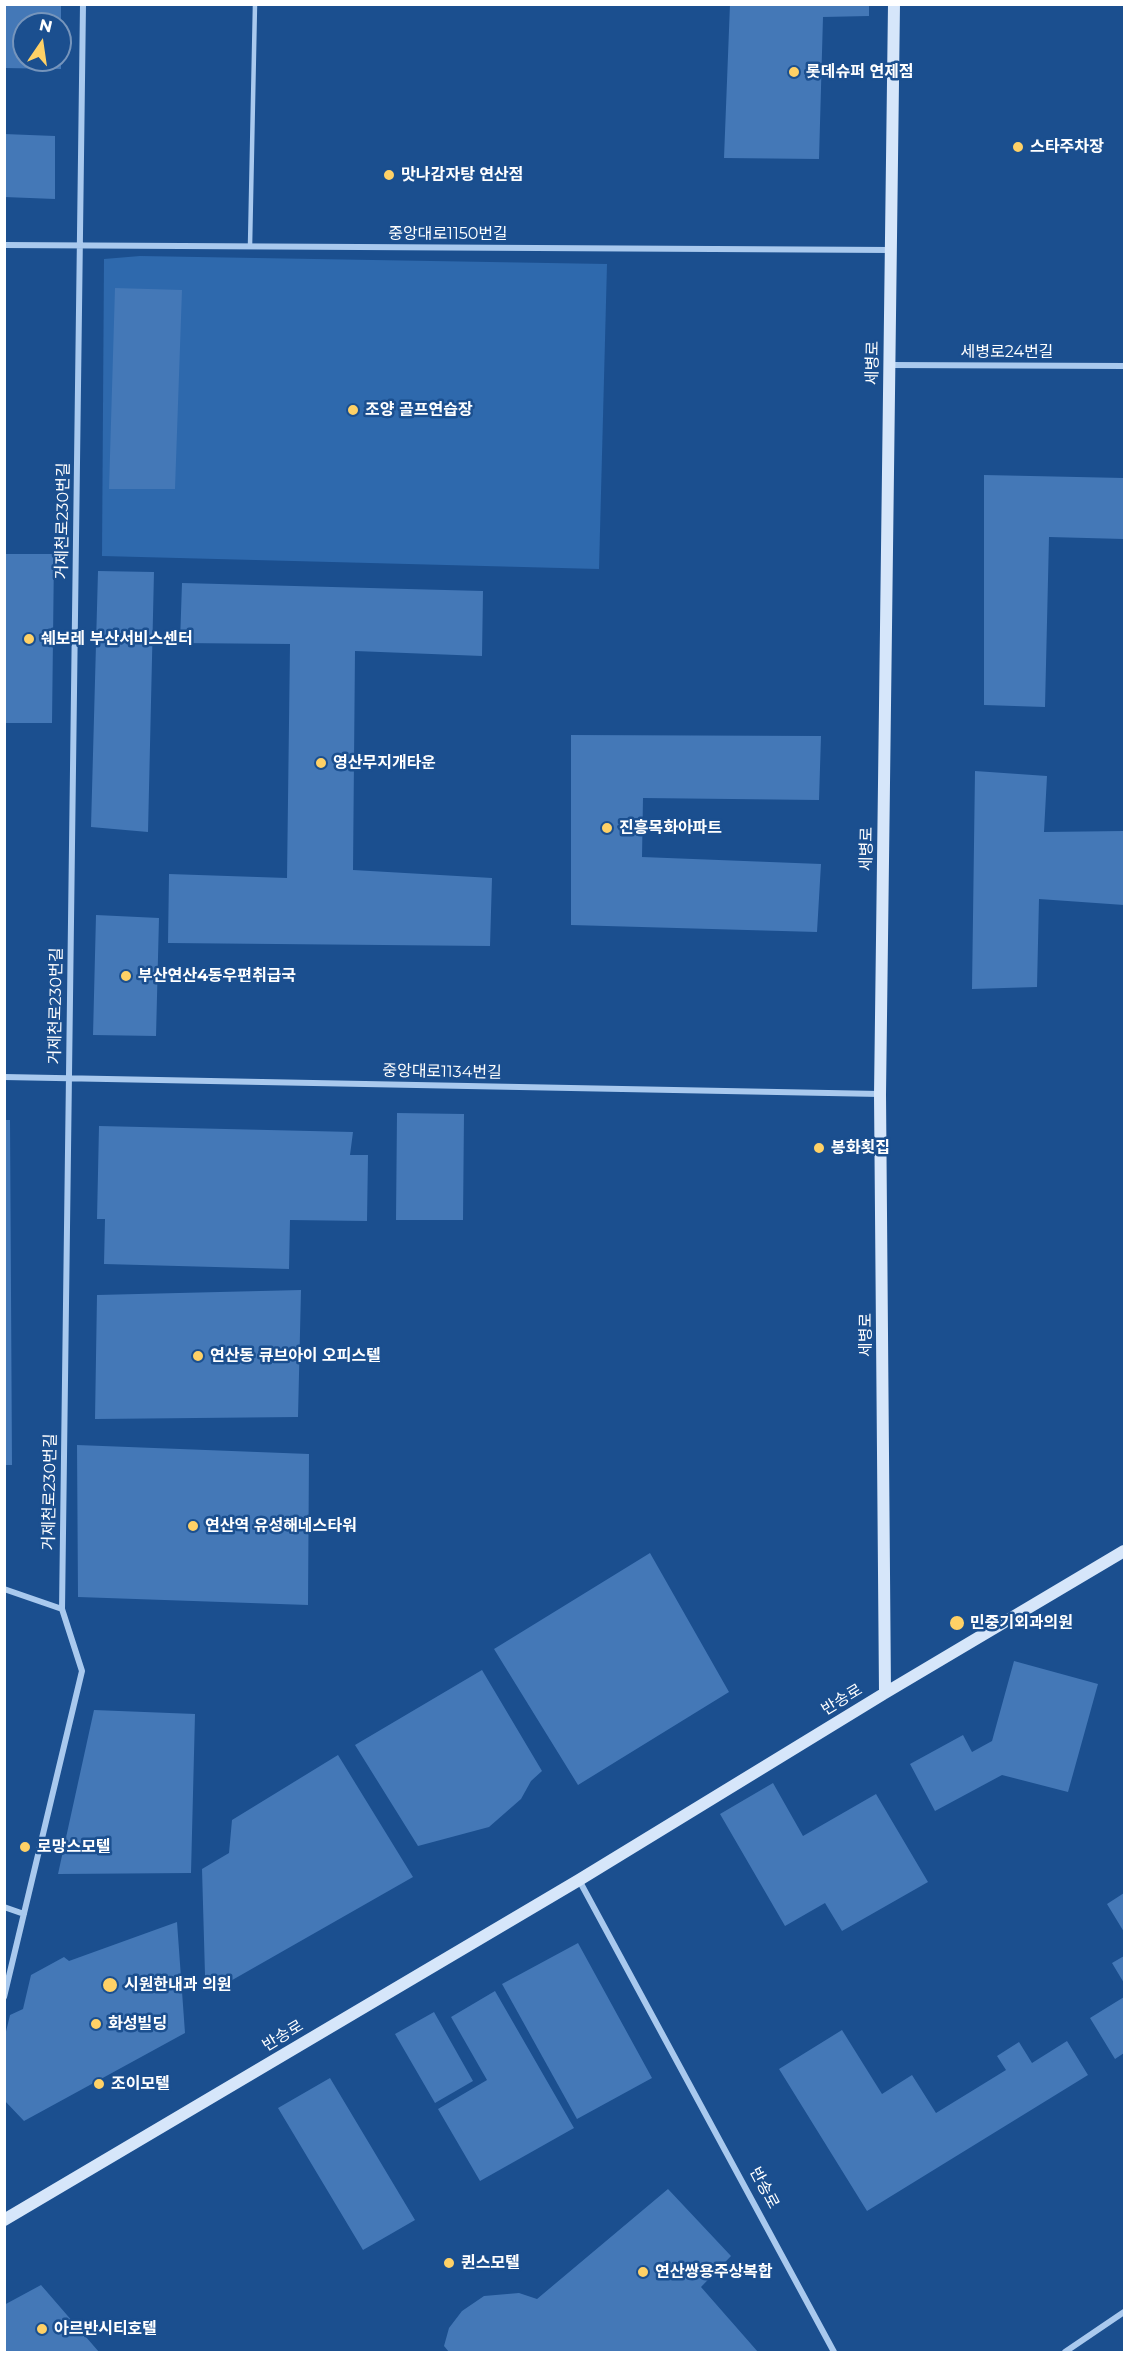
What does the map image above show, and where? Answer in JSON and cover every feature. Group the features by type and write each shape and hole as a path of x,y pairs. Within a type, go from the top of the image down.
{"main road":[{"name":"세병로","path":"885,1693 880,1094 894,4"},
{"name":"반송로","path":"4,2220 579,1880 885,1693 1125,1551"}],"street":[{"name":"거제천로230번길","path":"4,1997 82,1671 62,1610 83,4"},
{"name":"중앙대로1150번길","path":"4,245 891,250"},
{"name":"세병로24번길","path":"890,365 1125,366"},
{"name":"중앙대로1134번길","path":"4,1077 880,1094"},
{"path":"4,1589 62,1610"},
{"name":"반송로","path":"579,1880 834,2352"},
{"path":"4,1907 24,1914"},
{"path":"1065,2352 1125,2312"}],"lane":[{"path":"250,246 255,4"}],"shaded area":[{"name":"조양 골프연습장","path":"140,256 607,264 599,569 102,556 104,259"}],"building":[{"path":"4,4 61,4 61,12 12,12 12,68 4,68"},
{"path":"730,4 869,4 869,16 823,17 819,159 724,158"},
{"path":"4,134 55,136 55,199 4,197"},
{"path":"115,288 182,290 175,489 109,489"},
{"path":"984,475 1124,478 1124,539 1049,537 1045,707 984,705"},
{"name":"쉐보레 부산서비스센터","path":"4,554 54,554 52,723 4,723"},
{"path":"98,571 154,572 148,832 91,827"},
{"name":"영산무지개타운","path":"182,583 483,591 482,656 355,651 353,870 492,878 490,946 168,943 169,874 287,878 290,644 180,643"},
{"name":"진흥목화아파트","path":"571,735 821,736 819,800 643,798 642,857 821,864 817,932 571,925"},
{"path":"975,771 1047,776 1044,832 1124,831 1124,905 1039,899 1037,987 972,989"},
{"name":"부산연산4동우편취급국","path":"96,915 159,918 156,1036 93,1035"},
{"path":"397,1113 464,1114 463,1220 396,1220"},
{"path":"4,1120 10,1120 12,1465 4,1465"},
{"path":"99,1126 353,1132 350,1155 368,1155 367,1221 290,1220 289,1269 104,1264 105,1219 97,1219"},
{"name":"연산동 큐브아이 오피스텔","path":"301,1290 298,1417 95,1419 97,1295"},
{"name":"연산역 유성해네스타워","path":"77,1445 309,1454 308,1605 78,1597"},
{"path":"650,1553 729,1692 578,1785 494,1649"},
{"path":"1014,1661 1098,1684 1068,1792 1002,1775 935,1811 910,1764 963,1735 972,1752 992,1741"},
{"path":"482,1670 542,1771 531,1781 521,1799 489,1827 418,1846 355,1745"},
{"path":"94,1710 195,1714 191,1873 58,1874"},
{"path":"338,1755 413,1877 213,1991 205,1975 202,1869 229,1853 232,1820"},
{"path":"773,1783 803,1836 876,1794 928,1882 842,1931 825,1903 785,1926 720,1814"},
{"path":"1124,1893 1124,1932 1107,1904"},
{"name":"화성빌딩","path":"177,1922 185,2033 24,2121 4,2100 4,2040 10,2015 23,2009 31,1975 64,1957 69,1961"},
{"path":"578,1943 652,2078 577,2119 502,1984"},
{"path":"1124,1956 1124,1983 1112,1963"},
{"path":"495,1991 574,2128 480,2181 438,2109 487,2080 451,2017"},
{"path":"1124,1997 1124,2053 1115,2059 1090,2018"},
{"path":"434,2012 473,2081 435,2103 395,2034"},
{"path":"842,2030 882,2094 912,2075 936,2113 1006,2070 997,2056 1019,2042 1032,2063 1067,2041 1088,2075 867,2211 779,2069"},
{"path":"330,2078 415,2220 363,2250 278,2108"},
{"name":"연산쌍용주상복합","path":"668,2189 731,2256 701,2287 758,2352 449,2352 444,2346 449,2328 462,2311 484,2296 519,2293 537,2299"},
{"name":"아르반시티호텔","path":"41,2285 99,2352 4,2352 4,2305"}],"place":[{"name":"롯데슈퍼 연제점","path":"794,72"},
{"name":"스타주차장","path":"1018,147"},
{"name":"맛나감자탕 연산점","path":"389,175"},
{"name":"조양 골프연습장","path":"353,410"},
{"name":"쉐보레 부산서비스센터","path":"29,639"},
{"name":"영산무지개타운","path":"321,763"},
{"name":"진흥목화아파트","path":"607,828"},
{"name":"부산연산4동우편취급국","path":"126,976"},
{"name":"봉화횟집","path":"819,1148"},
{"name":"연산동 큐브아이 오피스텔","path":"198,1356"},
{"name":"연산역 유성해네스타워","path":"193,1526"},
{"name":"민중기외과의원","path":"957,1623"},
{"name":"로망스모텔","path":"25,1847"},
{"name":"시원한내과 의원","path":"110,1985"},
{"name":"화성빌딩","path":"96,2024"},
{"name":"조이모텔","path":"99,2084"},
{"name":"퀸스모텔","path":"449,2263"},
{"name":"연산쌍용주상복합","path":"643,2272"},
{"name":"아르반시티호텔","path":"42,2329"}]}
